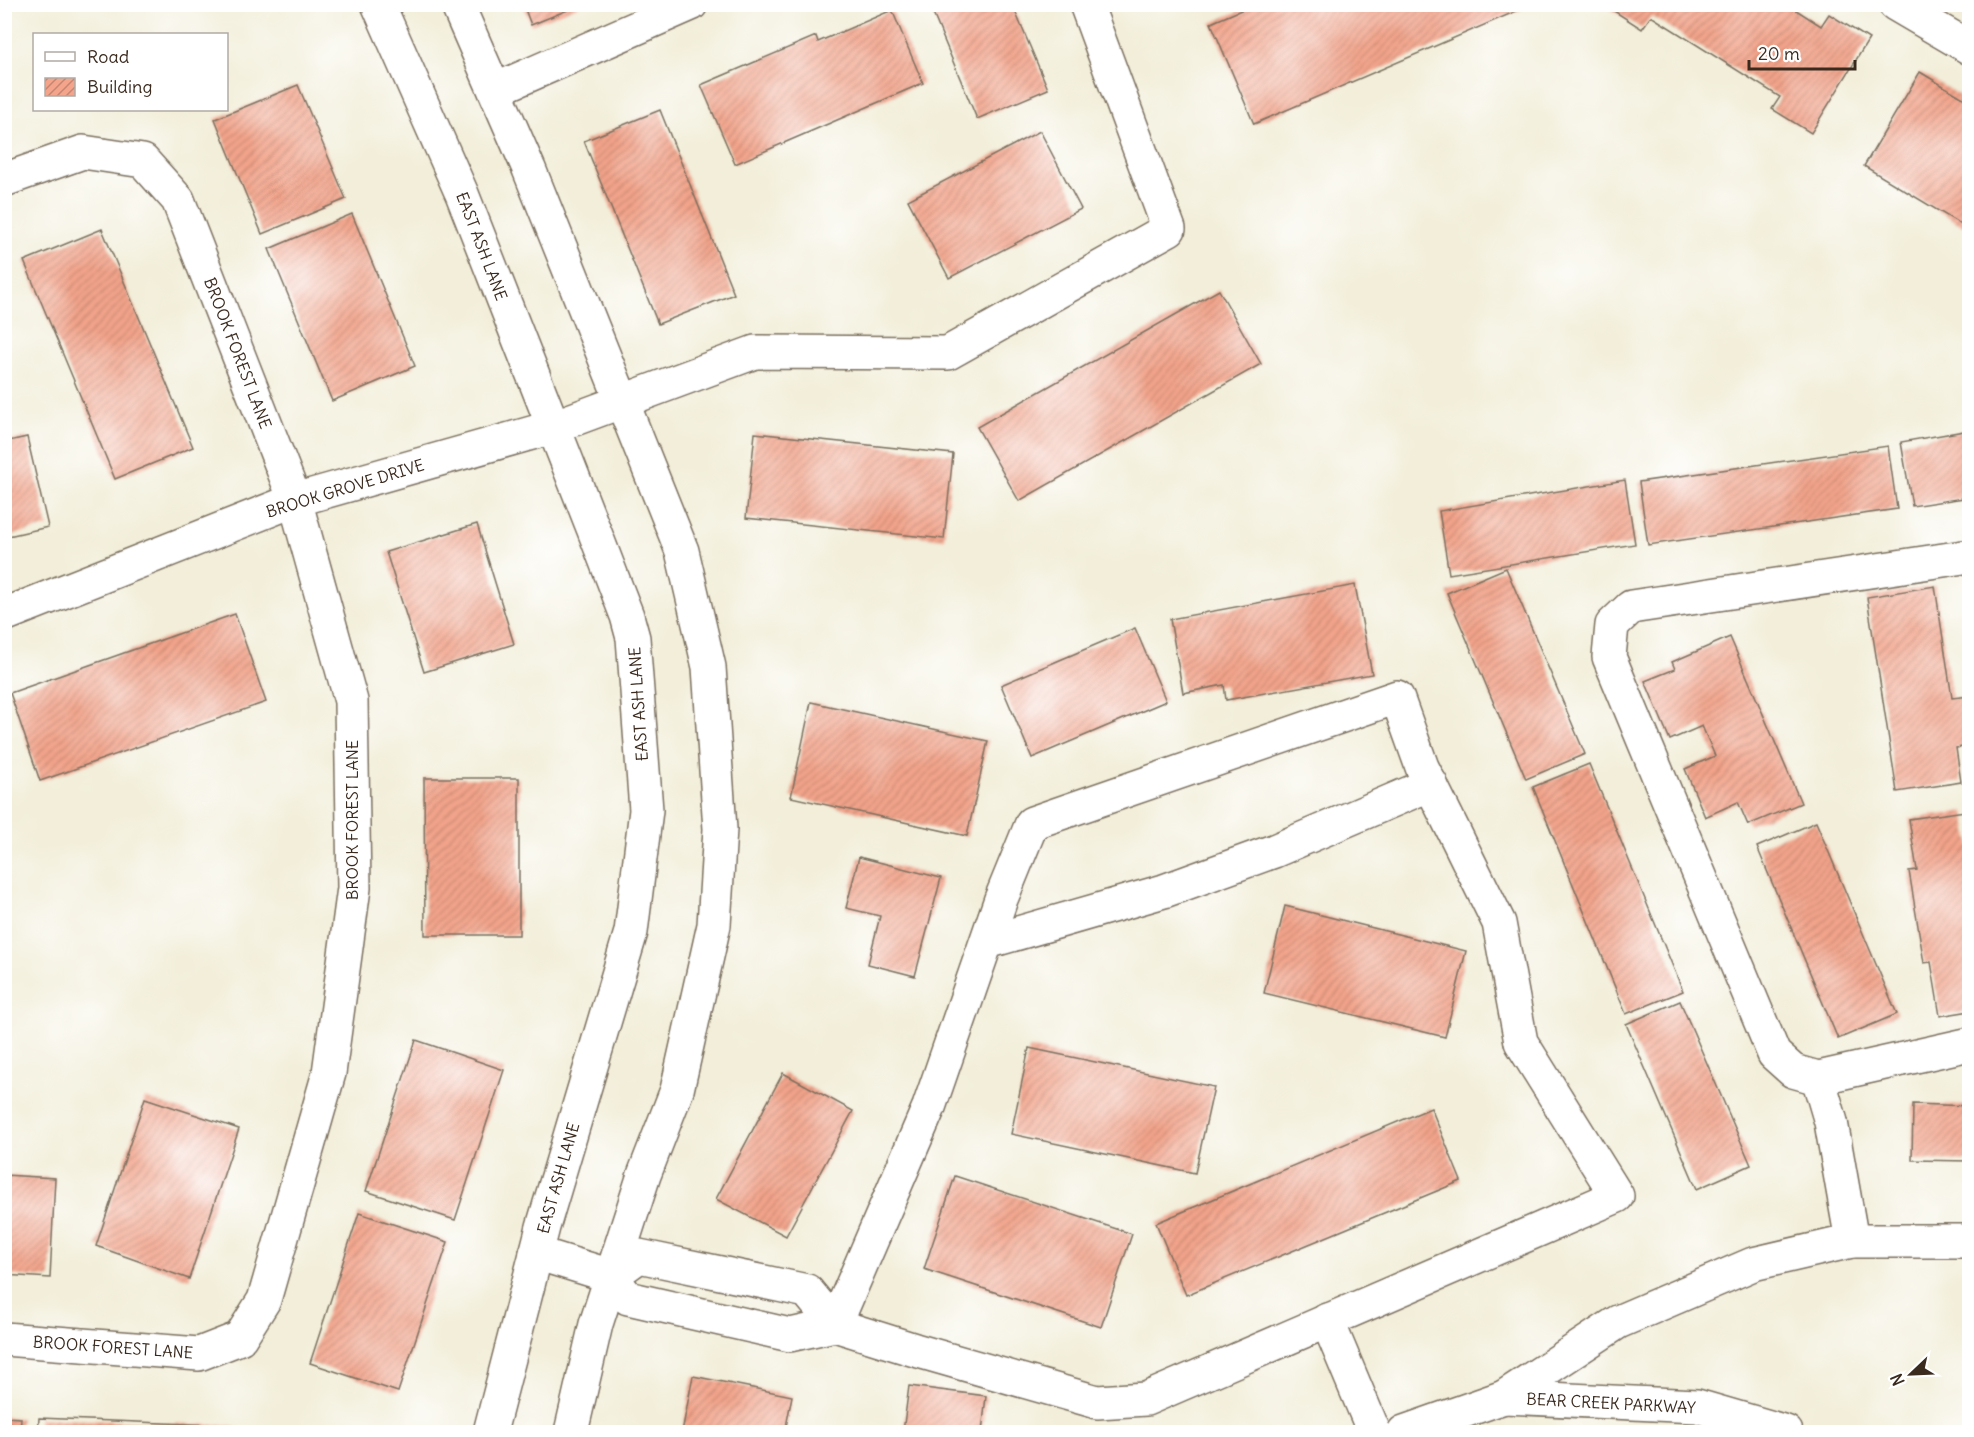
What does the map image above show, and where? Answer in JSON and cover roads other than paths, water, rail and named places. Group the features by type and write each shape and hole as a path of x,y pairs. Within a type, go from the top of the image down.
{"street":[{"name":"EAST ASH LANE","path":"378,4 462,194 623,605 633,638 646,810 632,932 536,1253 490,1432"},
{"path":"457,4 529,169 686,563 709,667 720,829 714,925 677,1090 644,1175 596,1324 571,1432"},
{"path":"495,90 690,4"},
{"name":"BROOK GROVE DRIVE","path":"4,615 295,500 553,427 755,352 948,354 1169,229 1086,4"},
{"path":"1895,4 1970,48"},
{"name":"BROOK FOREST LANE","path":"4,180 83,152 143,161 178,200 295,500 351,701 354,888 329,1073 264,1300 240,1338 200,1354 4,1339"},
{"path":"1970,556 1631,608 1612,624 1609,657 1774,1054 1793,1071 1818,1078 1970,1044"},
{"path":"536,1253 611,1276 628,1298 790,1335 835,1325 1097,1402 1146,1399 1617,1196 1521,1042 1499,923 1422,767 1397,697 1032,823 928,1107 835,1325"},
{"path":"987,942 1164,891 1274,851 1431,784"},
{"path":"1818,1078 1831,1122 1852,1242"},
{"name":"BEAR CREEK PARKWAY","path":"1404,1432 1504,1397 1618,1322 1753,1264 1852,1242 1970,1242"},
{"path":"611,1276 639,1256 807,1291 835,1325"},
{"path":"1327,1320 1374,1432"},
{"name":"BEAR CREEK PARKWAY","path":"1504,1397 1697,1406 1786,1432"}]}
